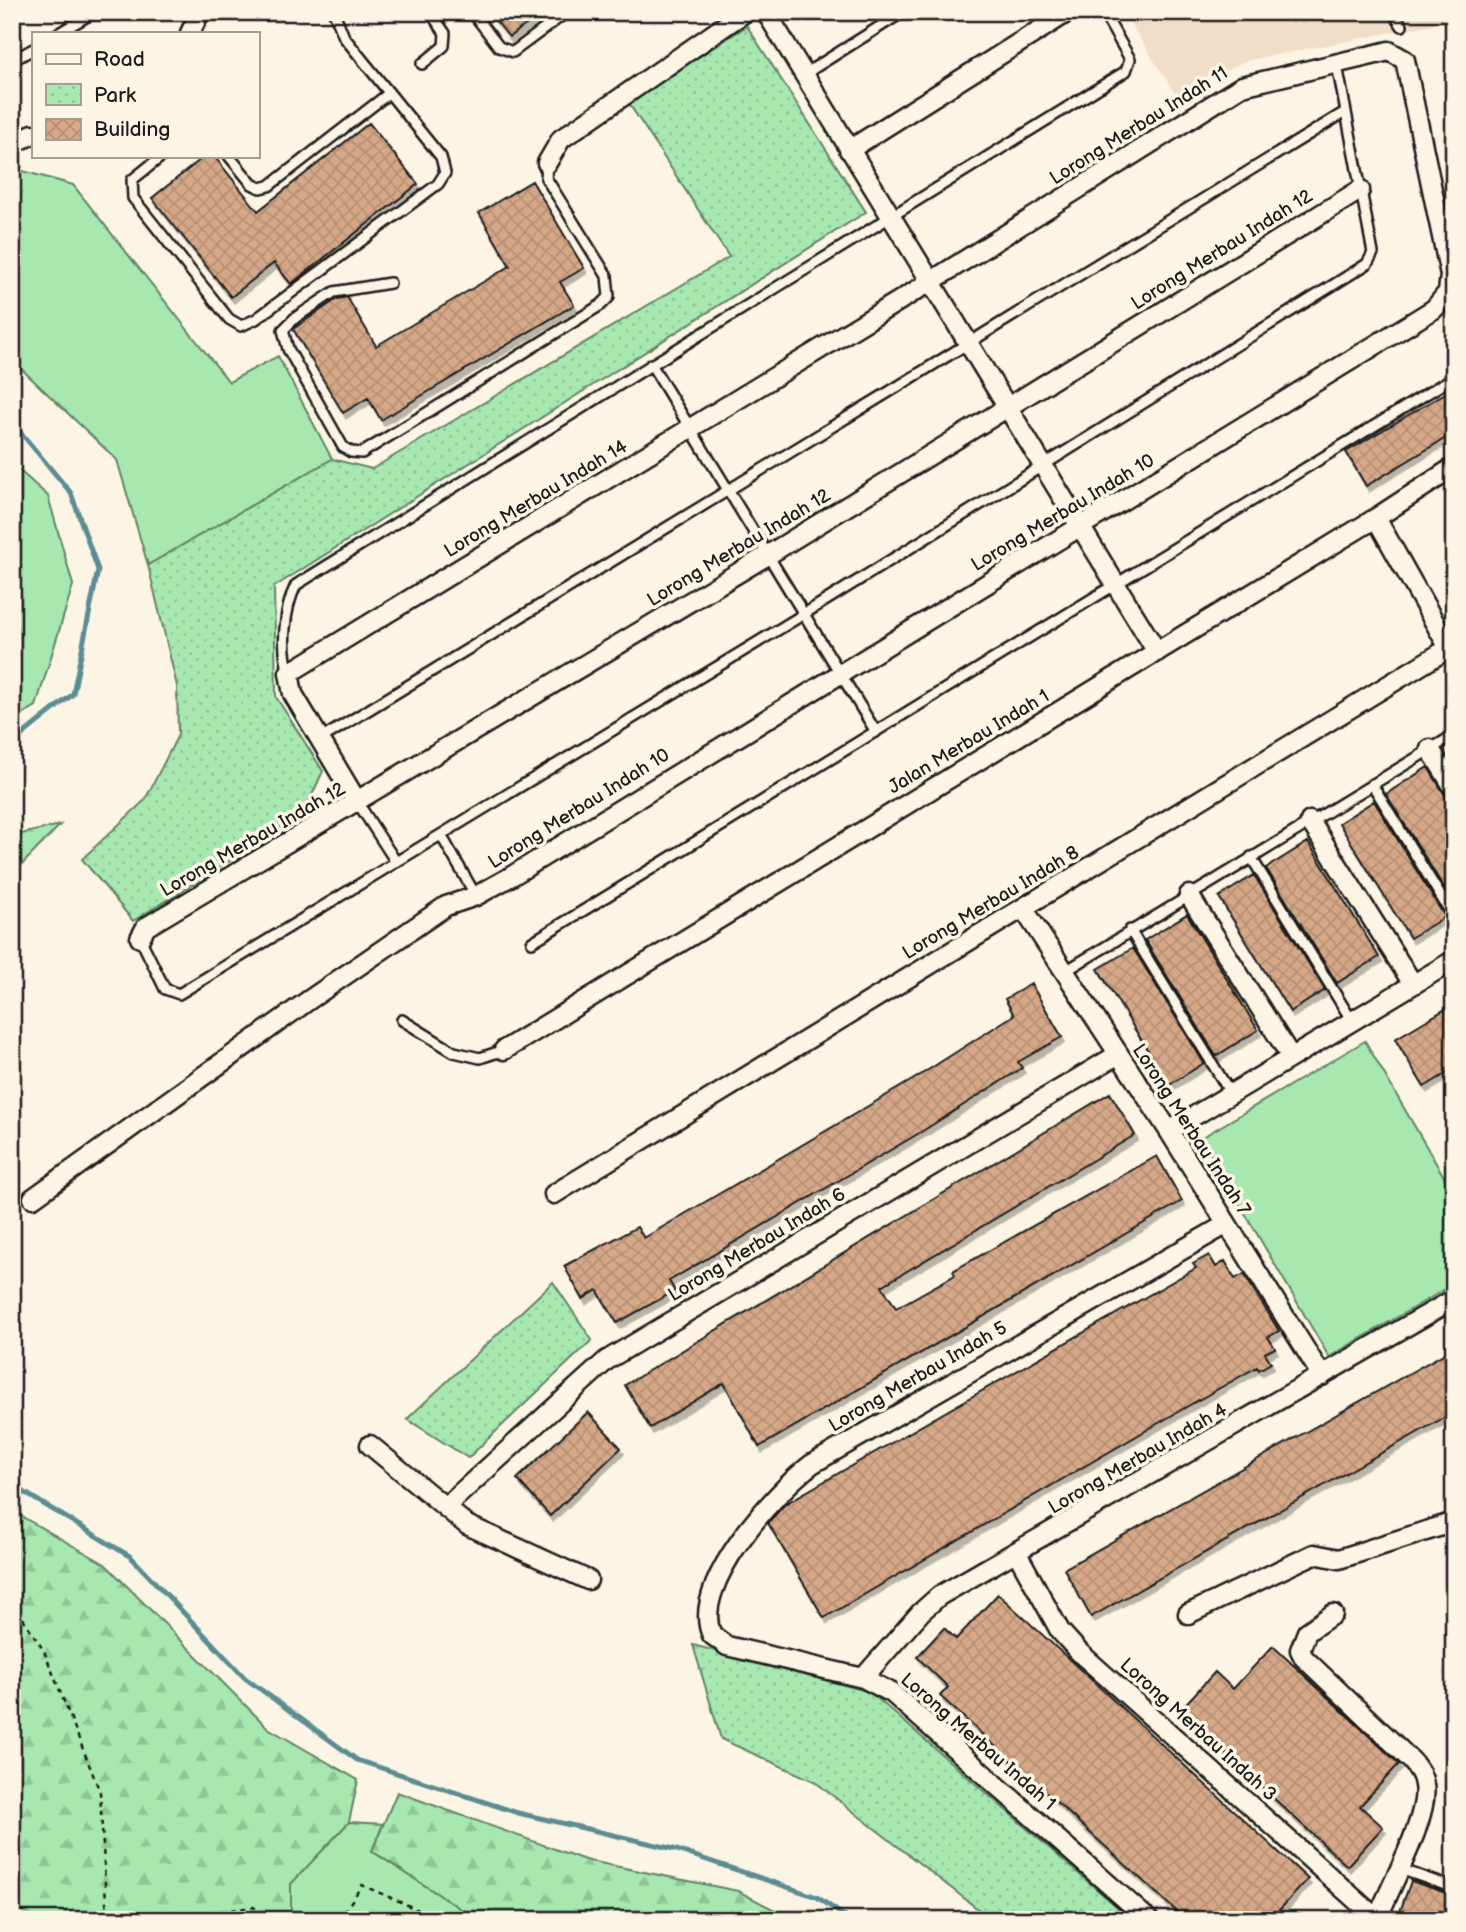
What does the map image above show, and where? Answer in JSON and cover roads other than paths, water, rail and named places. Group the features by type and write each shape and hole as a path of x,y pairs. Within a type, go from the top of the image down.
{"street":[{"path":"190,32 200,12"},
{"path":"547,163 561,139 745,12"},
{"path":"766,12 1157,652"},
{"path":"849,150 1068,12"},
{"name":"Lorong Merbau Indah 11","path":"930,282 1242,86 1389,51"},
{"name":"Lorong Merbau Indah 10","path":"33,1198 446,906 476,896 839,672 1081,528 1434,309 1448,292 1450,275 1405,60 1389,51"},
{"path":"12,144 32,134"},
{"name":"Lorong Merbau Indah 12","path":"140,938 146,927 358,803 768,555 1360,190"},
{"name":"Lorong Merbau Indah 14","path":"289,673 930,282"},
{"name":"Jalan Merbau Indah 1","path":"504,1050 1376,518 1454,467"},
{"name":"Lorong Merbau Indah 8","path":"554,1194 1451,646 1376,518"},
{"path":"289,673 293,694 358,803"},
{"path":"1430,749 1454,788"},
{"path":"1310,821 1413,984"},
{"path":"1189,895 1291,1057"},
{"name":"Lorong Merbau Indah 7","path":"1023,908 1168,1131 1322,1376"},
{"path":"1168,1131 1454,960"},
{"name":"Lorong Merbau Indah 6","path":"445,1507 607,1360 1117,1055"},
{"name":"Lorong Merbau Indah 5","path":"712,1635 706,1613 713,1591 744,1533 785,1485 845,1443 1227,1224"},
{"name":"Lorong Merbau Indah 4","path":"863,1678 920,1612 939,1596 1454,1299"},
{"path":"370,1445 467,1525 588,1580"},
{"path":"1188,1614 1314,1554 1339,1559 1454,1522"},
{"name":"Lorong Merbau Indah 3","path":"1017,1553 1060,1630 1079,1651 1377,1919"},
{"path":"1333,1614 1307,1632 1300,1650 1304,1658 1412,1761 1423,1781 1424,1807 1377,1919"},
{"name":"Lorong Merbau Indah 1","path":"712,1635 727,1646 863,1678 892,1693 1149,1920"}],"lane":[{"path":"61,32 94,12"},
{"path":"160,158 132,180 133,198 229,319 241,326 249,324 443,179 445,165 441,158 344,37 334,12"},
{"path":"422,64 444,46 445,33 430,12"},
{"path":"472,12 499,47 513,52 567,12"},
{"path":"803,75 903,12"},
{"path":"289,673 283,655 290,596 296,585 651,364 892,219 1126,71 1130,59 1103,12"},
{"path":"1393,12 1402,26"},
{"path":"12,61 32,50"},
{"path":"140,938 164,989 179,993 804,614 1367,264 1373,253 1337,65"},
{"path":"231,158 252,184 260,188 269,186 388,94"},
{"path":"319,740 730,492 967,342 1345,112"},
{"path":"390,283 334,292 295,318 283,330 288,349 343,447 351,452 362,453 601,305 609,297 607,276 547,178 547,163"},
{"path":"651,364 876,732"},
{"path":"532,942 1454,377"},
{"path":"1064,972 1454,735"},
{"path":"1372,784 1454,918"},
{"path":"358,803 396,862"},
{"path":"441,835 476,896"},
{"path":"1251,857 1352,1021"},
{"path":"1130,930 1231,1094"},
{"path":"402,1020 454,1052 480,1058 504,1050"},
{"path":"1398,1868 1454,1888"},
{"path":"1451,1920 1454,1912"}],"waterway":[{"path":"12,422 71,493 98,570 73,694 12,743"},
{"path":"12,1485 131,1557 245,1678 357,1760 518,1813 674,1849 817,1897 850,1920"}]}
